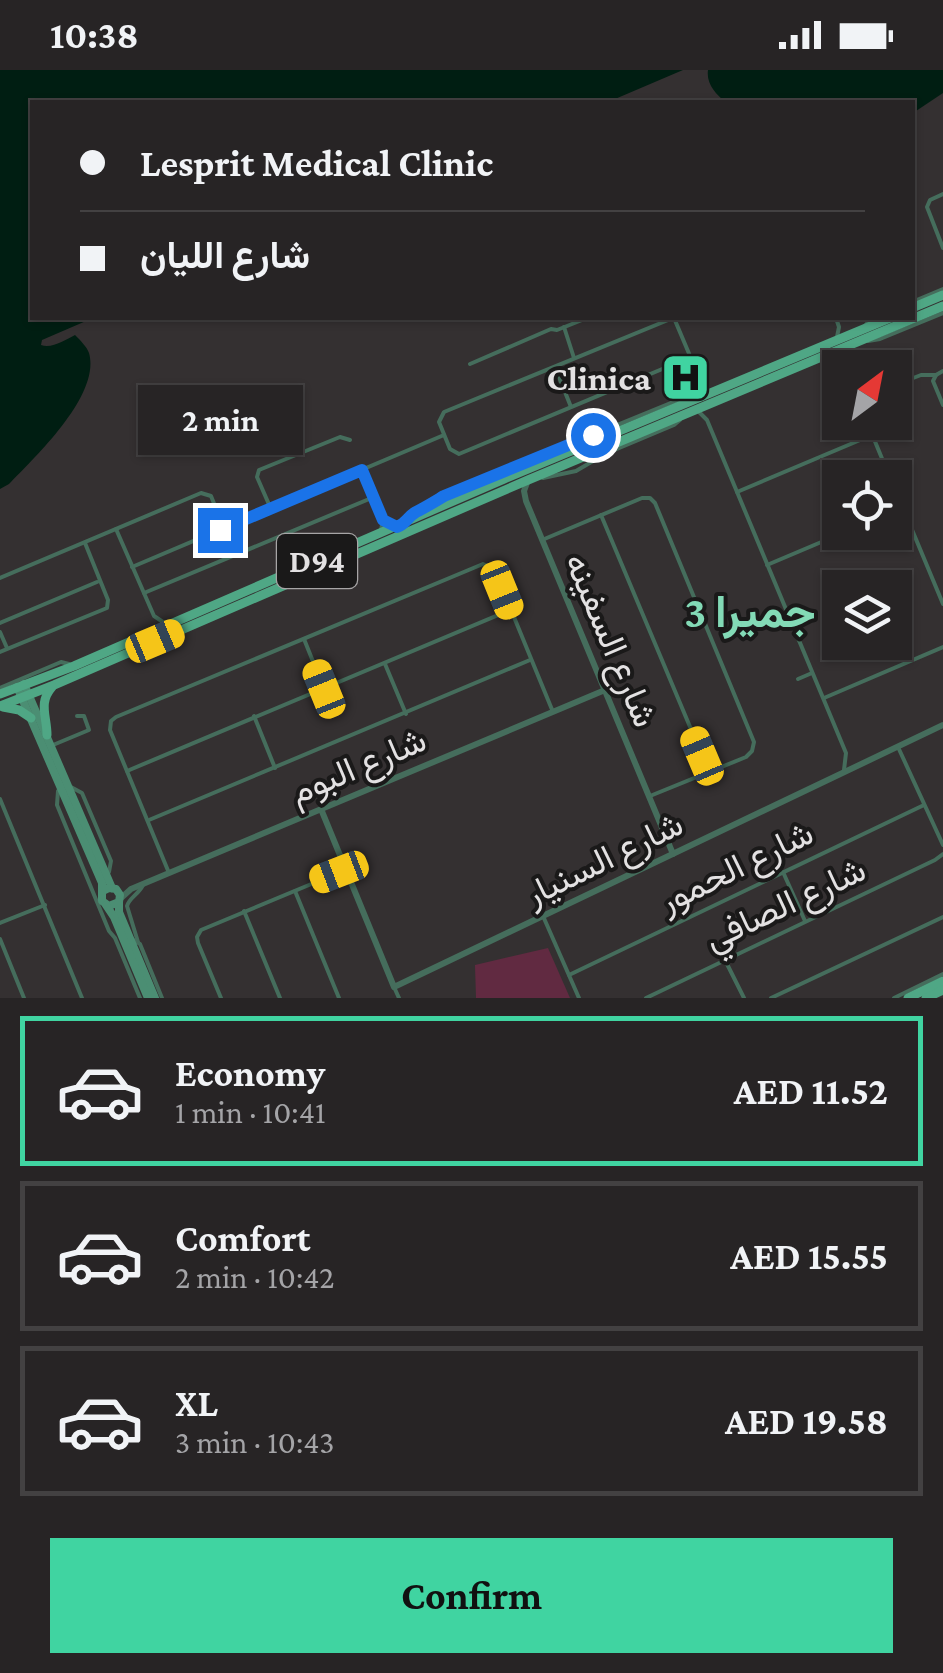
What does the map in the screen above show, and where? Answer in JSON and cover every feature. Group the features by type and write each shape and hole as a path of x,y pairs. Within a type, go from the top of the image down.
{"main road":[{"path":"915,304 943,292"},
{"name":"D94","path":"915,318 943,310"},
{"name":"D94","path":"0,691 54,685 506,484 692,405 710,403 850,344 886,320"},
{"name":"D94","path":"506,484 540,475 692,405 716,390 835,341 908,320"},
{"name":"D94","path":"0,706 23,691 166,624 485,493"},
{"path":"54,685 42,706 49,740 93,860 119,901 118,912 134,940 155,998"},
{"path":"23,691 49,740"},
{"path":"23,691 30,718 110,889"},
{"path":"0,706 19,710 30,718"},
{"path":"78,854 93,860"},
{"path":"110,889 102,899 155,998"},
{"path":"106,905 119,901"},
{"path":"115,938 116,922"},
{"path":"908,998 943,978"}],"street":[{"path":"943,194 930,200 926,207 943,248"},
{"path":"470,364 582,320"},
{"path":"668,320 444,412 439,422 450,449 458,454 691,357"},
{"path":"674,320 701,382 716,390"},
{"path":"835,341 837,320"},
{"path":"839,327 860,334 872,320"},
{"path":"564,328 576,358"},
{"path":"847,350 850,344"},
{"path":"555,367 571,407"},
{"path":"943,371 933,381 943,405"},
{"path":"912,379 925,374 936,376"},
{"path":"692,405 701,382"},
{"path":"383,520 402,525 412,514 444,496 678,400 692,405 707,420 824,698 846,754 846,766 840,775"},
{"path":"707,420 710,403"},
{"path":"132,567 444,435"},
{"path":"270,509 257,475 259,470 340,437 350,440"},
{"path":"737,492 860,440"},
{"path":"362,470 383,520 378,534"},
{"name":"شارع السفينه","path":"528,480 524,490 526,501 673,854"},
{"path":"506,484 526,501"},
{"path":"0,578 202,493 211,496 224,528"},
{"path":"144,593 374,497"},
{"path":"542,540 644,497 655,502 754,742 746,757 650,796"},
{"path":"601,515 709,772"},
{"path":"912,528 943,604"},
{"path":"116,529 154,616 166,624"},
{"path":"0,652 105,609 108,602 85,542"},
{"path":"767,565 822,542"},
{"path":"170,873 110,730 113,718 483,564 495,571 552,712"},
{"path":"0,623 99,581"},
{"path":"128,770 510,610"},
{"path":"149,632 154,616"},
{"path":"0,632 7,648"},
{"path":"304,639 324,689"},
{"path":"824,698 943,647"},
{"path":"149,820 530,660"},
{"path":"0,691 60,662 74,666"},
{"path":"385,664 406,714"},
{"path":"798,680 812,673"},
{"name":"شارع البوم","path":"110,889 131,889 144,884 605,690"},
{"path":"49,740 89,730 84,716 78,716"},
{"path":"254,716 275,768"},
{"name":"شارع السنيار","path":"394,987 943,725"},
{"path":"898,747 943,844"},
{"path":"846,754 865,763"},
{"path":"64,786 56,803 140,998"},
{"path":"0,799 82,998"},
{"name":"شارع الحمور","path":"569,975 924,805"},
{"path":"321,809 399,998"},
{"name":"شارع الصافي","path":"646,998 943,854"},
{"path":"221,998 198,944 202,929 345,870"},
{"path":"783,872 805,922"},
{"path":"134,940 127,906 144,884"},
{"name":"شارع البوم","path":"119,901 131,889"},
{"path":"294,890 339,998"},
{"path":"0,923 45,905"},
{"path":"244,911 280,998"},
{"path":"542,916 579,998"},
{"path":"772,998 943,917"},
{"path":"0,939 24,998"},
{"path":"725,960 744,998"},
{"path":"894,998 943,978"}],"shaded area":[{"path":"0,70 683,70 613,100 30,100 30,320 88,320 42,340 41,345 54,345 75,335 88,351 90,370 76,406 63,424 0,489"},
{"path":"708,70 943,70 943,93 915,112 915,100 723,100"},
{"path":"548,948 570,998 476,998 475,965"}],"place":[{"name":"Clinica","path":"686,378"}],"district":[{"name":"جميرا 3","path":"750,612"}],"route":[{"path":"220,530 362,470 383,520 397,527 444,496 593,435"}]}
